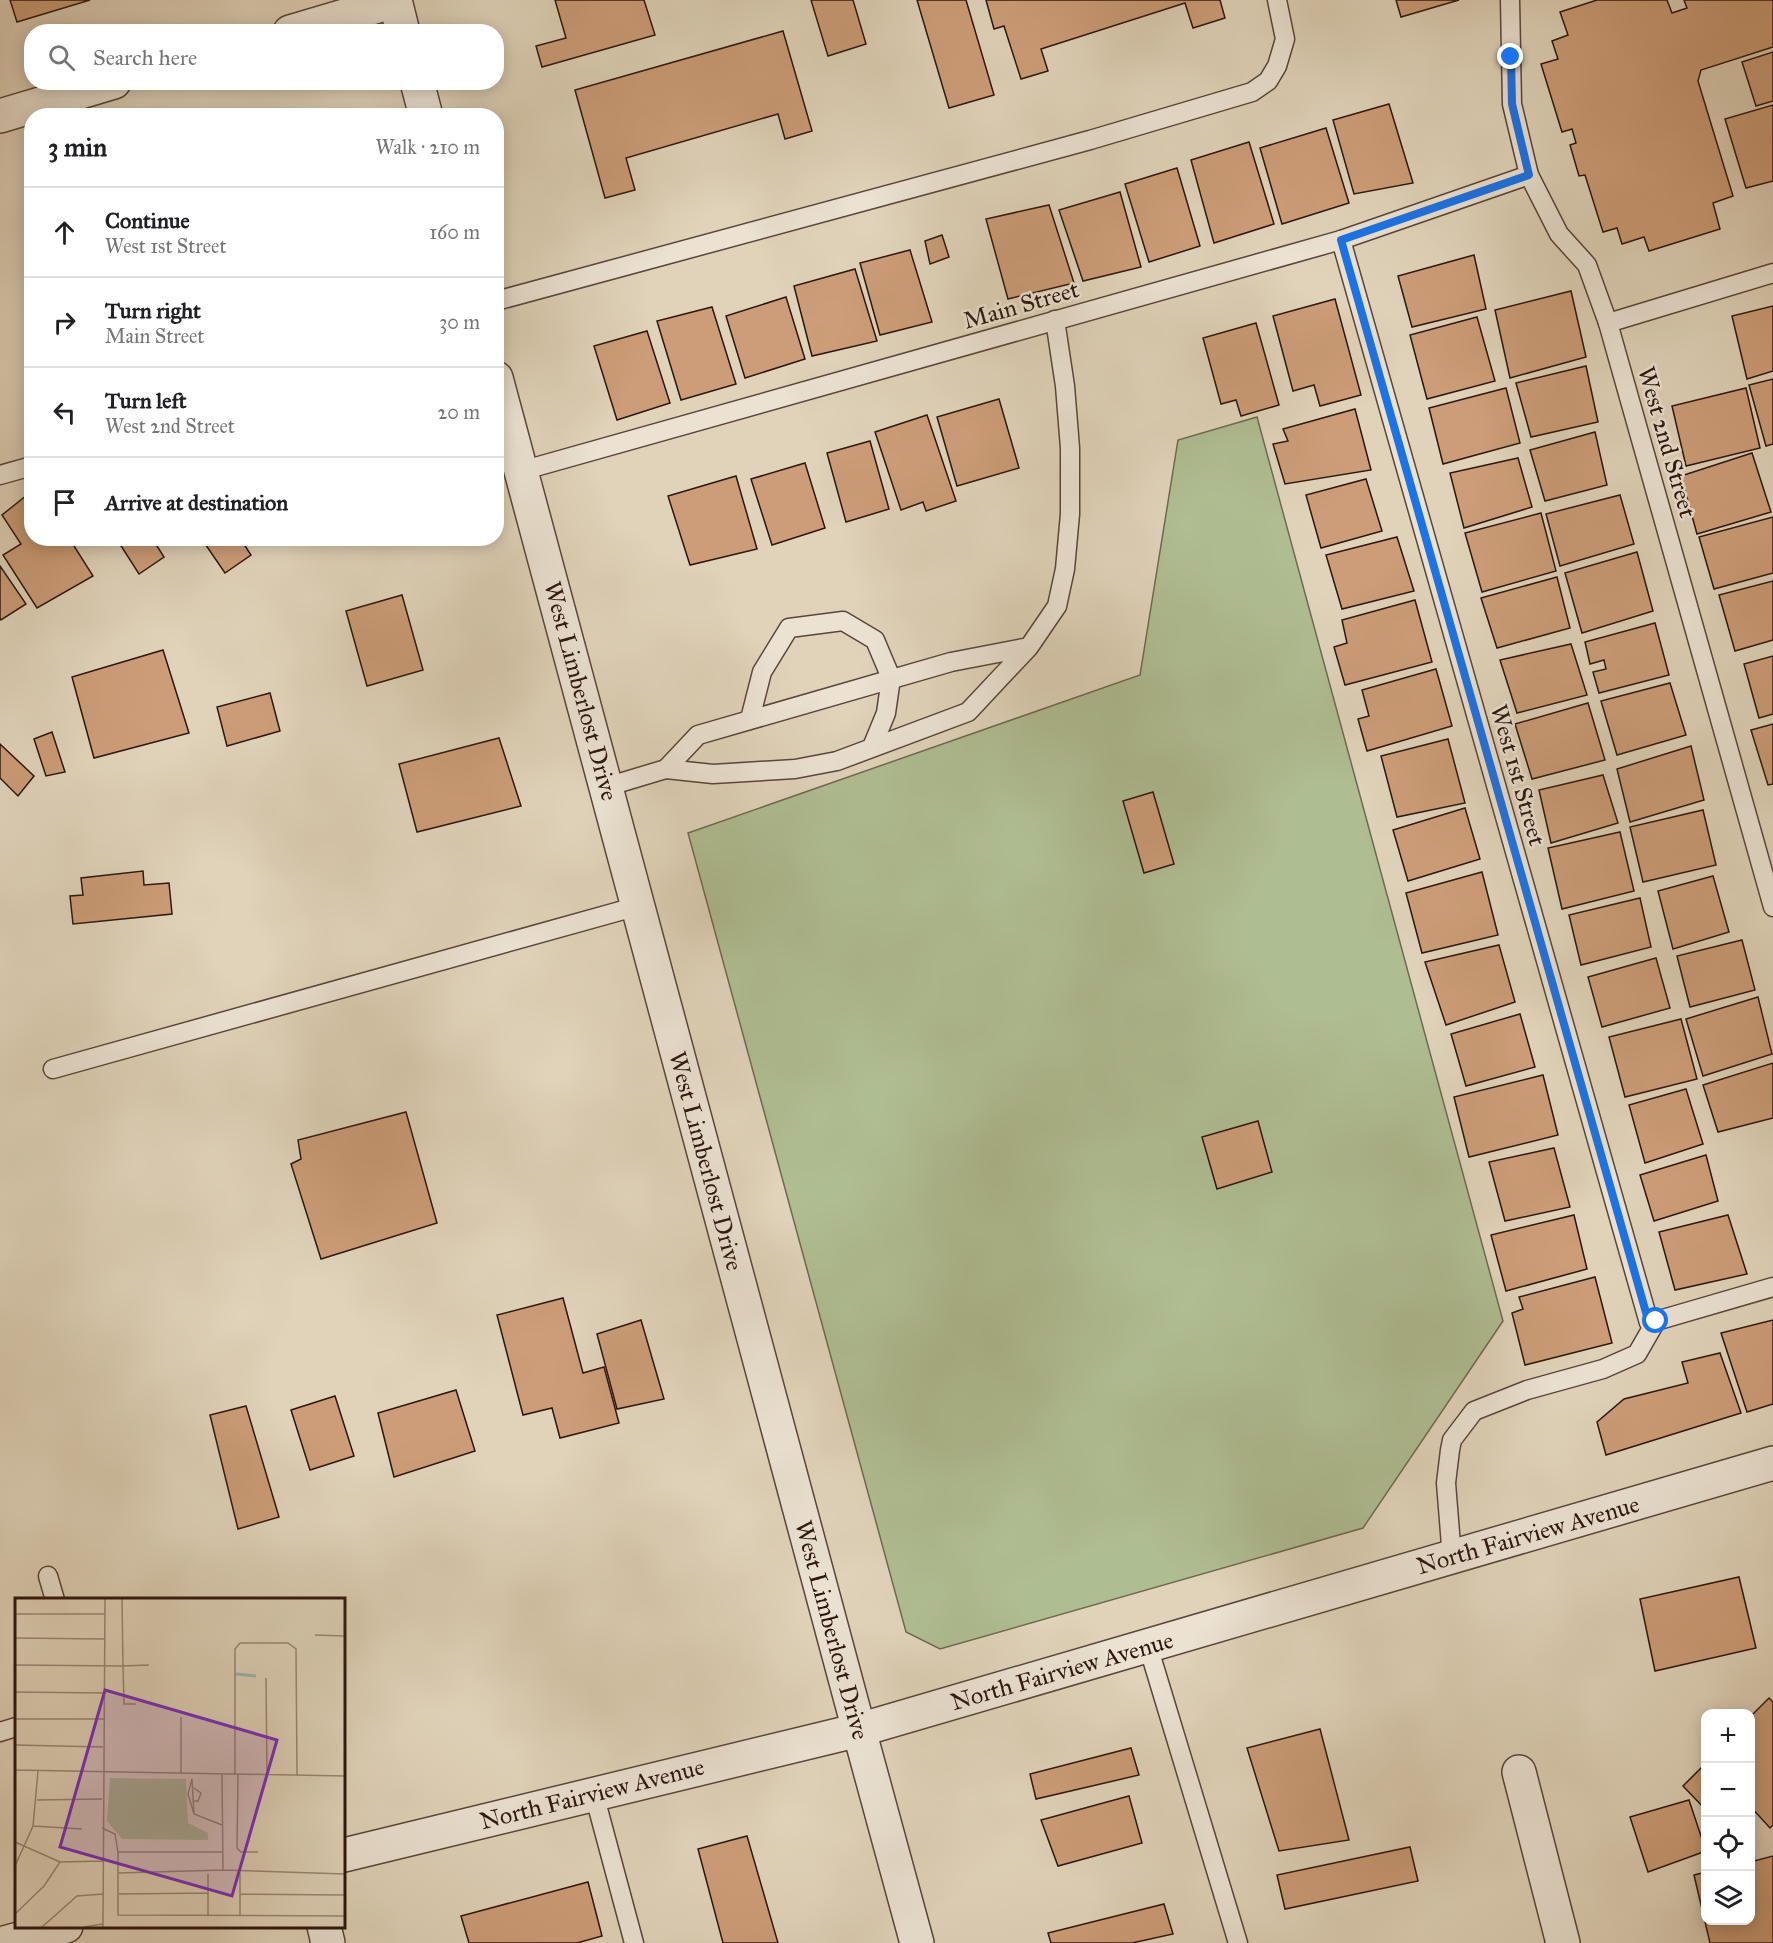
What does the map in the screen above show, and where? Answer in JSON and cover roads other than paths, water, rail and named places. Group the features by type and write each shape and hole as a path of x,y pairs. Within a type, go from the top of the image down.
{"street":[{"path":"316,24 395,0 401,24"},
{"path":"27,108 87,90"},
{"path":"419,90 424,108"},
{"path":"0,116 24,109"},
{"name":"West Limberlost Drive","path":"504,408 917,1943"},
{"name":"North Fairview Avenue","path":"345,1855 859,1730 1773,1463"},
{"path":"1520,1772 1563,1943"},
{"path":"20,1941 60,1928"},
{"path":"324,1928 328,1943"}],"lane":[{"path":"504,300 1090,140 1252,92 1268,81 1277,66 1285,39 1277,0"},
{"name":"West 2nd Street","path":"1510,0 1512,104 1529,175 1559,234 1587,265 1608,323 1773,907"},
{"name":"Main Street","path":"521,471 1341,240 1529,175"},
{"name":"West 1st Street","path":"1341,240 1652,1322"},
{"path":"1608,323 1773,273"},
{"path":"606,787 666,769 712,774 795,769 837,761 968,712 1029,647 1057,606 1065,569 1070,514 1070,448 1065,386 1055,320"},
{"path":"0,475 24,468"},
{"path":"750,719 762,672 789,628 843,621 875,640 891,678 886,713 872,747"},
{"path":"666,769 698,735 951,662 1029,647"},
{"path":"53,1069 638,906"},
{"path":"1452,1558 1446,1483 1450,1450 1452,1440 1474,1411 1527,1390 1603,1370 1637,1354 1652,1322 1773,1287"},
{"path":"48,1576 55,1598"},
{"path":"1148,1646 1238,1943"},
{"path":"0,1732 15,1727"},
{"path":"594,1794 634,1943"}]}
